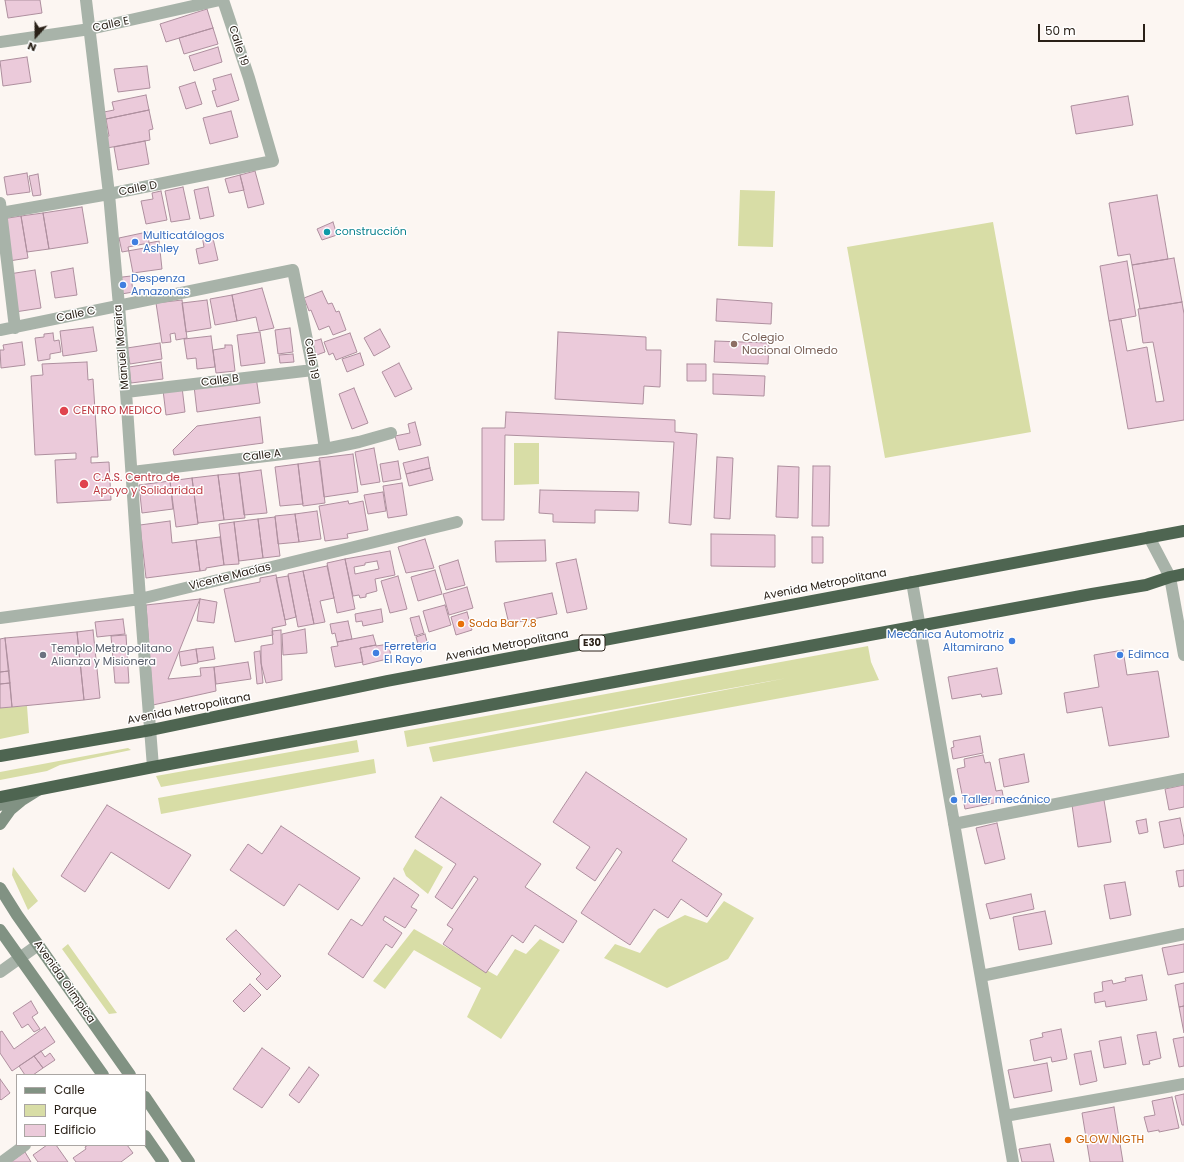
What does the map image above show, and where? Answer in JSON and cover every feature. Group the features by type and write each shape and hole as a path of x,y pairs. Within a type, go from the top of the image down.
{"highway":[{"name":"Avenida Metropolitana","path":"0,756 151,730 387,681 1184,531"},
{"path":"0,798 153,767 1146,585 1184,574"}],"street":[{"name":"Manuel Moreira","path":"86,0 119,306 153,767"},
{"name":"Calle E","path":"0,42 90,29 220,0"},
{"name":"Calle 19","path":"224,0 274,161"},
{"name":"Calle D","path":"1,208 108,194 274,161"},
{"path":"1,208 15,328"},
{"name":"Calle 19","path":"294,270 313,370 325,449"},
{"name":"Calle C","path":"0,330 294,270"},
{"name":"Calle B","path":"126,392 313,370"},
{"name":"Calle A","path":"132,472 325,449 360,442 391,433"},
{"name":"Vicente Macías","path":"0,618 140,599 457,522"},
{"path":"1149,537 1170,577 1184,654"},
{"path":"912,582 1013,1162"},
{"path":"954,824 1184,779"},
{"path":"0,805 38,790"},
{"path":"0,824 10,810 38,790"},
{"name":"Avenida Olimpica","path":"0,888 127,1074"},
{"name":"Avenida Olimpica","path":"0,930 102,1074"},
{"path":"981,976 1184,934"},
{"path":"0,972 38,945"},
{"path":"1005,1116 1184,1084"},
{"path":"146,1098 189,1162"},
{"path":"146,1138 162,1162"},
{"path":"2,1162 24,1146"}],"green space":[{"path":"740,190 775,191 773,247 738,246"},
{"path":"993,222 1031,432 885,458 847,247"},
{"path":"514,443 539,443 539,484 514,485"},
{"path":"868,646 871,662 879,680 433,762 429,747 787,678 407,747 404,731"},
{"path":"27,706 29,733 0,739 0,708"},
{"path":"357,740 359,752 161,787 156,776"},
{"path":"128,748 131,750 60,765 47,771 0,780 0,772"},
{"path":"374,759 376,773 161,814 158,798"},
{"path":"415,849 443,867 428,894 406,876 403,869"},
{"path":"13,867 38,901 28,910 12,875"},
{"path":"724,901 754,918 728,959 667,988 604,958 615,944 640,953 658,929 685,915 707,923"},
{"path":"414,929 497,976 515,949 526,954 540,939 560,950 501,1039 467,1017 481,988 414,950 385,989 373,981"},
{"path":"68,944 117,1013 109,1014 62,949"}],"building":[{"path":"5,0 40,0 42,13 8,18"},
{"path":"207,9 213,28 166,42 160,24"},
{"path":"213,28 218,44 184,54 179,38"},
{"path":"218,47 222,62 194,71 189,56"},
{"path":"27,57 31,82 3,86 0,61"},
{"path":"147,66 150,88 118,92 114,69"},
{"path":"231,74 239,100 217,107 212,91 216,90 213,79"},
{"path":"195,82 202,104 186,109 179,87"},
{"path":"146,95 149,110 106,119 104,112 114,110 112,102"},
{"path":"1128,96 1133,125 1076,134 1071,106"},
{"path":"149,110 153,129 149,130 150,140 107,148 105,137 109,136 106,119"},
{"path":"231,111 238,137 210,144 203,118"},
{"path":"145,141 149,164 118,170 114,147"},
{"path":"255,171 264,204 248,208 240,175"},
{"path":"27,173 30,192 7,195 4,177"},
{"path":"38,174 41,195 33,196 29,176"},
{"path":"240,175 244,190 229,193 225,179"},
{"path":"183,187 190,219 171,222 165,191"},
{"path":"208,187 214,216 200,219 194,190"},
{"path":"161,191 167,220 146,224 141,201 153,199 152,193"},
{"path":"1157,195 1168,259 1132,265 1130,254 1118,256 1109,203"},
{"path":"82,207 88,243 49,249 43,213"},
{"path":"43,213 49,249 27,252 21,216"},
{"path":"21,216 28,258 9,261 2,219"},
{"name":"construcción","path":"333,222 337,235 322,240 317,229"},
{"name":"Multicatálogos Ashley","path":"147,232 150,247 122,252 119,238"},
{"path":"212,234 218,260 199,264 196,249 204,247 202,236"},
{"path":"159,241 162,269 133,273 128,247"},
{"path":"1174,258 1182,302 1140,309 1132,265"},
{"path":"1127,261 1136,316 1109,321 1100,266"},
{"path":"73,268 77,295 55,298 51,272"},
{"path":"35,270 41,308 15,312 9,274"},
{"name":"Despenza Amazonas","path":"131,276 133,292 116,295 114,278"},
{"path":"262,288 274,328 259,331 256,317 237,321 232,295"},
{"path":"322,291 328,304 332,303 336,312 339,311 346,330 333,335 329,326 319,330 311,310 309,311 304,298"},
{"path":"232,295 237,321 215,325 210,299"},
{"path":"717,299 772,303 771,324 716,321"},
{"path":"182,300 187,338 176,340 175,333 170,334 171,342 162,343 156,303"},
{"path":"207,300 211,328 186,332 182,303"},
{"path":"1182,302 1184,314 1184,420 1128,429 1109,321 1121,319 1127,351 1147,347 1156,402 1164,401 1153,342 1143,343 1138,309"},
{"path":"93,327 97,351 63,356 60,331"},
{"path":"290,328 293,352 278,354 275,330"},
{"path":"380,329 390,347 374,356 364,338"},
{"path":"260,332 265,363 241,366 237,335"},
{"path":"558,332 646,337 646,350 661,350 660,387 644,386 643,404 555,399"},
{"path":"53,333 54,341 59,340 61,352 50,354 50,359 38,361 35,338 44,337 44,334"},
{"path":"350,333 357,352 336,360 333,353 329,355 324,342"},
{"path":"211,336 215,367 197,369 196,358 187,359 184,339"},
{"path":"321,339 325,352 311,357 307,343"},
{"path":"715,341 769,343 768,364 714,362"},
{"path":"22,342 25,365 1,368 0,350 4,350 3,345"},
{"path":"160,343 162,359 130,364 127,348"},
{"path":"225,345 232,345 235,371 216,373 213,350 225,348"},
{"path":"360,353 364,365 347,372 342,359"},
{"path":"293,354 294,362 280,363 279,355"},
{"path":"87,362 88,380 93,379 98,457 91,457 91,463 109,462 111,500 57,503 55,460 76,459 76,453 35,455 31,376 43,375 42,364"},
{"path":"161,362 163,379 131,383 129,367"},
{"path":"399,363 412,389 395,397 382,372"},
{"path":"687,364 706,364 706,381 687,381"},
{"path":"713,374 765,376 764,396 713,394"},
{"path":"256,377 260,403 197,412 194,386"},
{"path":"182,387 185,412 166,415 163,390"},
{"path":"354,388 368,423 352,429 339,394"},
{"path":"506,412 675,420 675,432 697,434 691,525 669,523 674,442 505,435 504,520 482,520 482,428 505,428"},
{"path":"260,417 263,443 174,455 173,450 197,426"},
{"path":"415,422 421,445 399,450 395,436 410,433 408,424"},
{"path":"374,448 380,482 361,485 355,452"},
{"path":"353,454 358,492 324,497 319,458"},
{"path":"428,457 430,468 406,474 403,463"},
{"path":"717,457 733,458 730,519 714,518"},
{"path":"320,461 325,503 303,506 298,464"},
{"path":"398,461 401,479 383,482 380,464"},
{"path":"298,464 303,504 280,506 275,467"},
{"path":"778,466 799,467 798,518 776,517"},
{"path":"813,466 830,466 829,526 812,526"},
{"path":"430,468 433,480 409,486 406,474"},
{"path":"261,470 267,513 244,515 239,473"},
{"path":"239,473 245,518 224,520 218,475"},
{"path":"218,475 224,520 198,523 192,478"},
{"path":"192,478 198,524 176,527 170,481"},
{"path":"170,481 173,509 142,513 139,485"},
{"path":"402,483 407,515 388,518 383,486"},
{"path":"540,490 639,492 638,511 595,510 595,523 553,522 553,514 539,513"},
{"path":"383,492 386,511 368,514 364,495"},
{"path":"348,501 349,504 363,501 368,530 347,534 348,538 325,541 319,506"},
{"path":"317,511 321,539 299,542 295,514"},
{"path":"295,514 299,542 278,544 275,516"},
{"path":"275,517 280,556 263,558 258,519"},
{"path":"258,519 263,558 239,561 234,522"},
{"path":"170,521 172,543 196,540 200,571 146,578 140,525"},
{"path":"234,522 239,564 224,565 219,524"},
{"path":"711,534 775,535 775,567 711,566"},
{"path":"220,537 224,565 206,568 206,570 200,571 196,540"},
{"path":"812,537 823,537 823,563 812,563"},
{"path":"425,539 434,568 406,573 398,547"},
{"path":"545,540 546,561 496,562 495,541"},
{"path":"390,551 395,575 375,579 377,591 366,594 366,597 360,598 359,595 353,596 345,559","holes":["377,561 379,569 355,574 354,567"]},
{"path":"345,559 355,609 337,613 327,563"},
{"path":"576,559 587,609 567,613 556,563"},
{"path":"458,560 465,585 446,590 439,566"},
{"path":"327,566 334,598 320,601 325,622 314,624 303,571"},
{"path":"435,570 442,594 418,601 411,577"},
{"path":"303,571 314,624 298,627 288,574"},
{"path":"276,575 286,625 272,628 273,635 235,642 224,589 260,582 260,578"},
{"path":"288,576 296,617 285,620 276,578"},
{"path":"398,576 407,609 390,613 381,581"},
{"path":"467,587 473,608 449,615 443,594"},
{"path":"552,593 557,614 509,624 504,603"},
{"path":"200,599 217,602 214,623 197,621"},
{"path":"200,599 168,679 201,676 200,668 214,667 216,691 153,705 146,605"},
{"path":"445,605 451,625 429,632 423,611"},
{"path":"381,609 383,622 363,626 362,621 356,622 355,614"},
{"name":"Soda Bar 7.8","path":"467,612 472,630 456,635 451,617"},
{"path":"419,616 424,633 415,636 410,618"},
{"path":"123,619 125,634 97,637 95,622"},
{"path":"348,621 352,639 337,642 335,633 332,634 330,624"},
{"path":"305,629 307,653 283,655 282,634"},
{"path":"93,630 100,698 84,700 77,632"},
{"path":"281,630 282,680 266,683 261,663 261,646 273,644 272,631"},
{"name":"Templo Metropolitano Alianza y Misionera","path":"77,632 84,700 12,707 5,638"},
{"path":"425,634 429,649 420,651 416,637"},
{"path":"126,635 129,683 115,683 111,636"},
{"path":"373,635 376,645 360,648 363,662 335,667 331,647 338,646 337,642"},
{"path":"5,638 9,671 0,672 0,639"},
{"name":"Ferretería El Rayo","path":"389,644 391,658 363,665 360,648"},
{"path":"213,647 215,659 198,662 196,649"},
{"path":"196,649 198,663 181,666 179,652"},
{"path":"1123,650 1127,675 1158,671 1169,737 1109,746 1102,707 1067,713 1064,693 1099,687 1094,655"},
{"path":"260,651 263,683 257,684 254,652"},
{"path":"248,662 251,679 216,684 214,667"},
{"path":"997,668 1002,694 982,697 981,694 952,699 948,677"},
{"path":"9,671 10,683 0,684 0,672"},
{"path":"10,683 12,707 0,708 0,684"},
{"path":"980,736 983,753 953,759 951,748 954,747 953,741"},
{"path":"1024,754 1029,782 1004,787 999,759"},
{"path":"983,755 985,763 990,762 996,791 1002,790 1004,801 965,809 957,769 965,767 964,759"},
{"path":"586,772 687,839 672,861 722,894 707,917 681,899 668,918 654,909 630,945 581,913 622,852 617,848 595,881 576,868 590,847 553,822"},
{"path":"1184,785 1184,807 1169,810 1165,789"},
{"path":"441,797 541,864 525,887 577,921 563,943 535,925 523,943 512,935 486,973 443,944 453,929 447,925 478,879 474,876 452,909 435,897 456,864 415,837"},
{"path":"1104,800 1111,842 1078,847 1072,805"},
{"path":"107,805 191,855 169,889 111,852 85,892 61,876"},
{"path":"1180,818 1184,844 1164,848 1159,822"},
{"path":"1146,819 1148,832 1139,834 1136,821"},
{"path":"997,823 1005,859 985,864 976,828"},
{"path":"281,826 360,878 338,910 299,884 284,906 230,870 248,844 262,854"},
{"path":"1184,870 1184,886 1179,887 1176,871"},
{"path":"394,878 419,895 411,907 417,910 405,928 385,916 383,920 402,933 392,948 386,944 363,978 328,954 351,919 362,926"},
{"path":"1125,882 1131,915 1110,919 1104,885"},
{"path":"1031,894 1034,909 990,919 986,904"},
{"path":"1045,911 1052,944 1019,950 1013,917"},
{"path":"236,930 281,976 267,990 256,979 261,974 226,939"},
{"path":"1184,944 1184,972 1168,975 1162,948"},
{"path":"1142,975 1147,1000 1106,1007 1105,1001 1095,1003 1094,993 1103,991 1102,982 1112,980 1113,984 1126,981 1125,978"},
{"path":"1184,983 1184,1006 1179,1007 1175,985"},
{"path":"250,984 261,995 244,1012 233,1001"},
{"path":"31,1001 38,1013 32,1017 40,1029 34,1032 28,1024 22,1028 13,1013"},
{"path":"1184,1006 1184,1033 1179,1007"},
{"path":"45,1027 55,1042 12,1071 0,1053 0,1032 2,1031 14,1049"},
{"path":"1061,1029 1067,1059 1052,1062 1051,1057 1034,1061 1030,1040 1043,1037 1042,1033"},
{"path":"1156,1032 1161,1058 1149,1061 1150,1064 1143,1065 1137,1035"},
{"path":"1121,1037 1126,1064 1104,1068 1099,1041"},
{"path":"1184,1037 1184,1066 1179,1067 1173,1039"},
{"path":"262,1048 290,1068 262,1108 233,1089"},
{"path":"41,1051 45,1057 50,1053 55,1060 43,1068 34,1056"},
{"path":"1091,1051 1097,1081 1080,1085 1074,1054"},
{"path":"34,1056 43,1068 34,1074 24,1074 19,1066"},
{"path":"1047,1063 1052,1091 1014,1098 1008,1070"},
{"path":"309,1067 319,1075 299,1103 289,1095"},
{"path":"0,1079 10,1093 1,1100 0,1099"},
{"path":"1184,1094 1184,1125 1182,1125 1175,1096"},
{"path":"1172,1097 1179,1128 1159,1132 1159,1130 1148,1132 1144,1117 1155,1115 1152,1101"},
{"path":"1114,1107 1123,1162 1090,1162 1082,1113"},
{"path":"1050,1144 1054,1162 1022,1162 1019,1149"},
{"path":"46,1146 57,1146 68,1162 38,1162 33,1155"},
{"path":"128,1146 133,1153 121,1162 76,1162 73,1158 86,1149 85,1147"},
{"path":"25,1152 31,1162 10,1162"}],"place":[{"name":"construcción","path":"327,232"},
{"name":"Multicatálogos Ashley","path":"135,242"},
{"name":"Despenza Amazonas","path":"123,285"},
{"name":"Colegio Nacional Olmedo","path":"734,344"},
{"name":"CENTRO MEDICO","path":"64,411"},
{"name":"C.A.S. Centro de Apoyo y Solidaridad","path":"84,484"},
{"name":"Soda Bar 7.8","path":"461,624"},
{"name":"Mecánica Automotriz Altamirano","path":"1012,641"},
{"name":"Ferretería El Rayo","path":"376,653"},
{"name":"Templo Metropolitano Alianza y Misionera","path":"43,655"},
{"name":"Edimca","path":"1120,655"},
{"name":"Taller mecánico","path":"954,800"},
{"name":"GLOW NIGTH","path":"1068,1140"}]}
